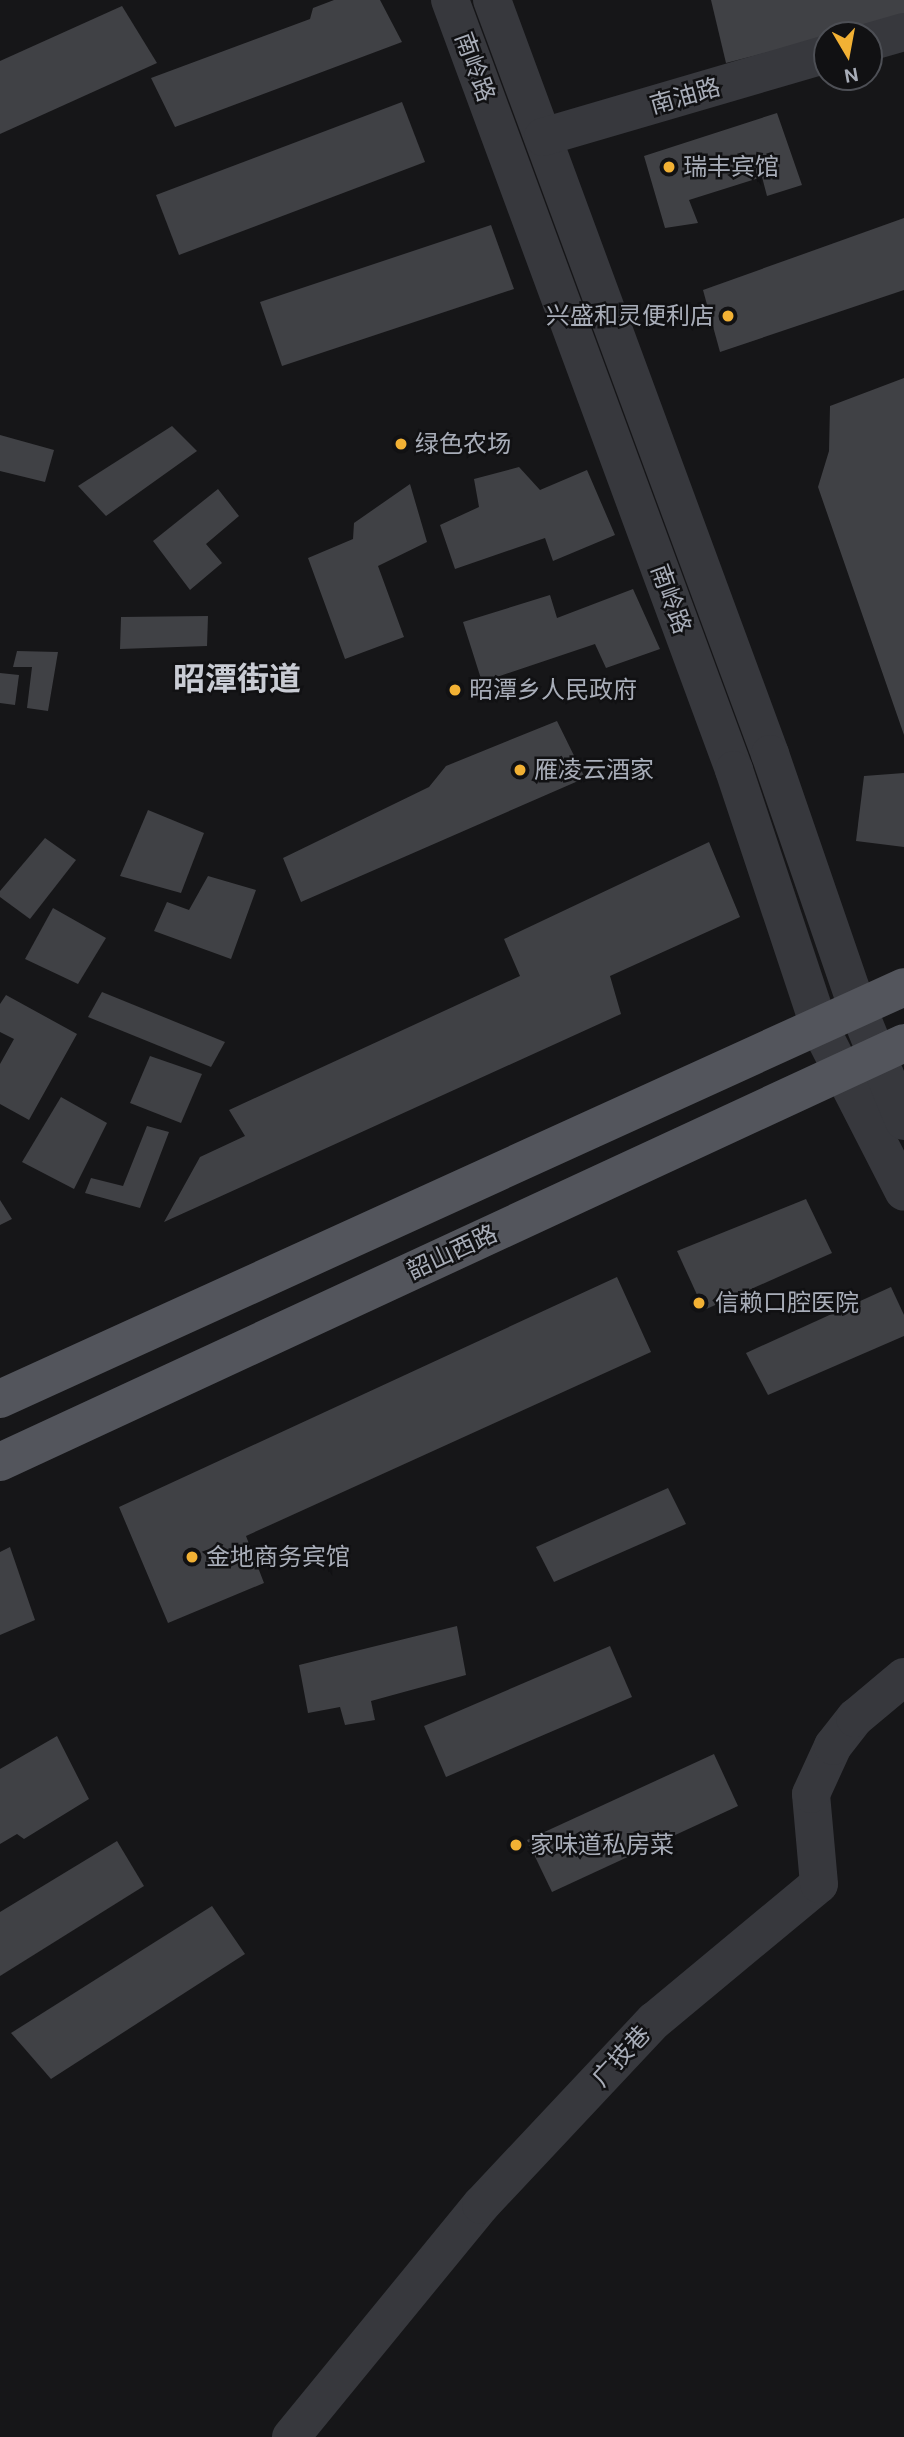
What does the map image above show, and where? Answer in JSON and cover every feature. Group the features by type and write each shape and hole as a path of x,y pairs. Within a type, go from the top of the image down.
{"main road":[{"path":"0,1399 904,988"},
{"name":"韶山西路","path":"0,1462 875,1056"}],"street":[{"name":"南岭路","path":"450,0 734,770 819,1026 875,1056 904,1192"},
{"name":"南岭路","path":"492,0 770,754 875,1056 904,1121"},
{"path":"883,38 904,32"},
{"name":"南油路","path":"543,137 813,58"},
{"name":"广技巷","path":"291,2437 481,2205 654,2021 819,1884 811,1794 833,1746 855,1718 904,1677"}],"building":[{"path":"334,0 380,0 402,42 175,127 151,78 310,19 313,8"},
{"path":"711,0 904,0 904,17 883,22 813,21 813,41 726,63"},
{"path":"122,6 157,63 0,134 0,61"},
{"path":"402,102 425,162 179,255 156,195"},
{"path":"777,113 802,185 767,196 762,177 689,200 698,223 665,228 644,156"},
{"path":"904,218 904,290 720,352 703,290"},
{"path":"491,225 514,289 282,366 260,302"},
{"path":"904,378 904,735 818,487 829,451 830,406"},
{"path":"172,426 197,451 106,516 78,486"},
{"path":"0,435 54,450 45,482 0,471"},
{"path":"519,467 540,490 587,470 615,535 553,561 545,538 455,569 440,525 479,507 474,479"},
{"path":"410,484 427,542 378,566 404,637 345,659 308,558 353,539 354,523"},
{"path":"218,489 239,516 206,544 222,563 190,590 153,541"},
{"path":"633,589 660,649 606,668 595,644 482,682 463,622 550,595 557,618"},
{"path":"208,616 207,646 120,649 121,617"},
{"path":"17,651 58,652 48,711 27,708 32,667 13,667"},
{"path":"0,673 19,675 15,705 0,703"},
{"path":"557,721 585,778 301,902 283,858 429,787 446,766"},
{"path":"904,773 904,847 856,841 864,776"},
{"path":"148,810 204,833 181,893 120,876"},
{"path":"45,838 76,860 30,919 0,897 0,891"},
{"path":"709,842 740,917 610,976 621,1014 164,1222 200,1157 245,1136 229,1110 520,976 504,939"},
{"path":"208,876 256,890 231,959 154,931 167,902 189,910"},
{"path":"53,908 106,938 78,984 25,959"},
{"path":"102,992 225,1042 211,1067 88,1017"},
{"path":"6,995 77,1034 29,1120 0,1104 0,1064 14,1039 0,1032 0,1004"},
{"path":"150,1056 202,1074 181,1123 130,1103"},
{"path":"61,1097 107,1123 74,1189 22,1162"},
{"path":"147,1126 169,1132 140,1208 85,1193 91,1178 123,1186"},
{"path":"806,1199 832,1253 704,1310 677,1251"},
{"path":"0,1200 12,1219 0,1225"},
{"path":"617,1277 651,1352 246,1536 264,1583 168,1623 119,1507"},
{"path":"891,1287 904,1315 904,1336 768,1395 746,1353"},
{"path":"668,1488 686,1524 554,1582 536,1547"},
{"path":"10,1547 35,1620 0,1635 0,1552"},
{"path":"457,1626 466,1675 371,1701 375,1720 345,1725 340,1707 308,1713 299,1665"},
{"path":"610,1646 632,1697 446,1777 424,1726"},
{"path":"57,1736 89,1799 24,1839 17,1834 0,1844 0,1769"},
{"path":"714,1754 738,1806 552,1892 527,1840"},
{"path":"117,1841 144,1886 0,1976 0,1912"},
{"path":"212,1906 245,1954 51,2079 11,2033"}],"place":[{"name":"瑞丰宾馆","path":"669,167"},
{"name":"兴盛和灵便利店","path":"728,316"},
{"name":"绿色农场","path":"401,444"},
{"name":"昭潭乡人民政府","path":"455,690"},
{"name":"雁凌云酒家","path":"520,770"},
{"name":"信赖口腔医院","path":"699,1303"},
{"name":"金地商务宾馆","path":"192,1557"},
{"name":"家味道私房菜","path":"516,1845"}],"district":[{"name":"昭潭街道","path":"237,679"}]}
